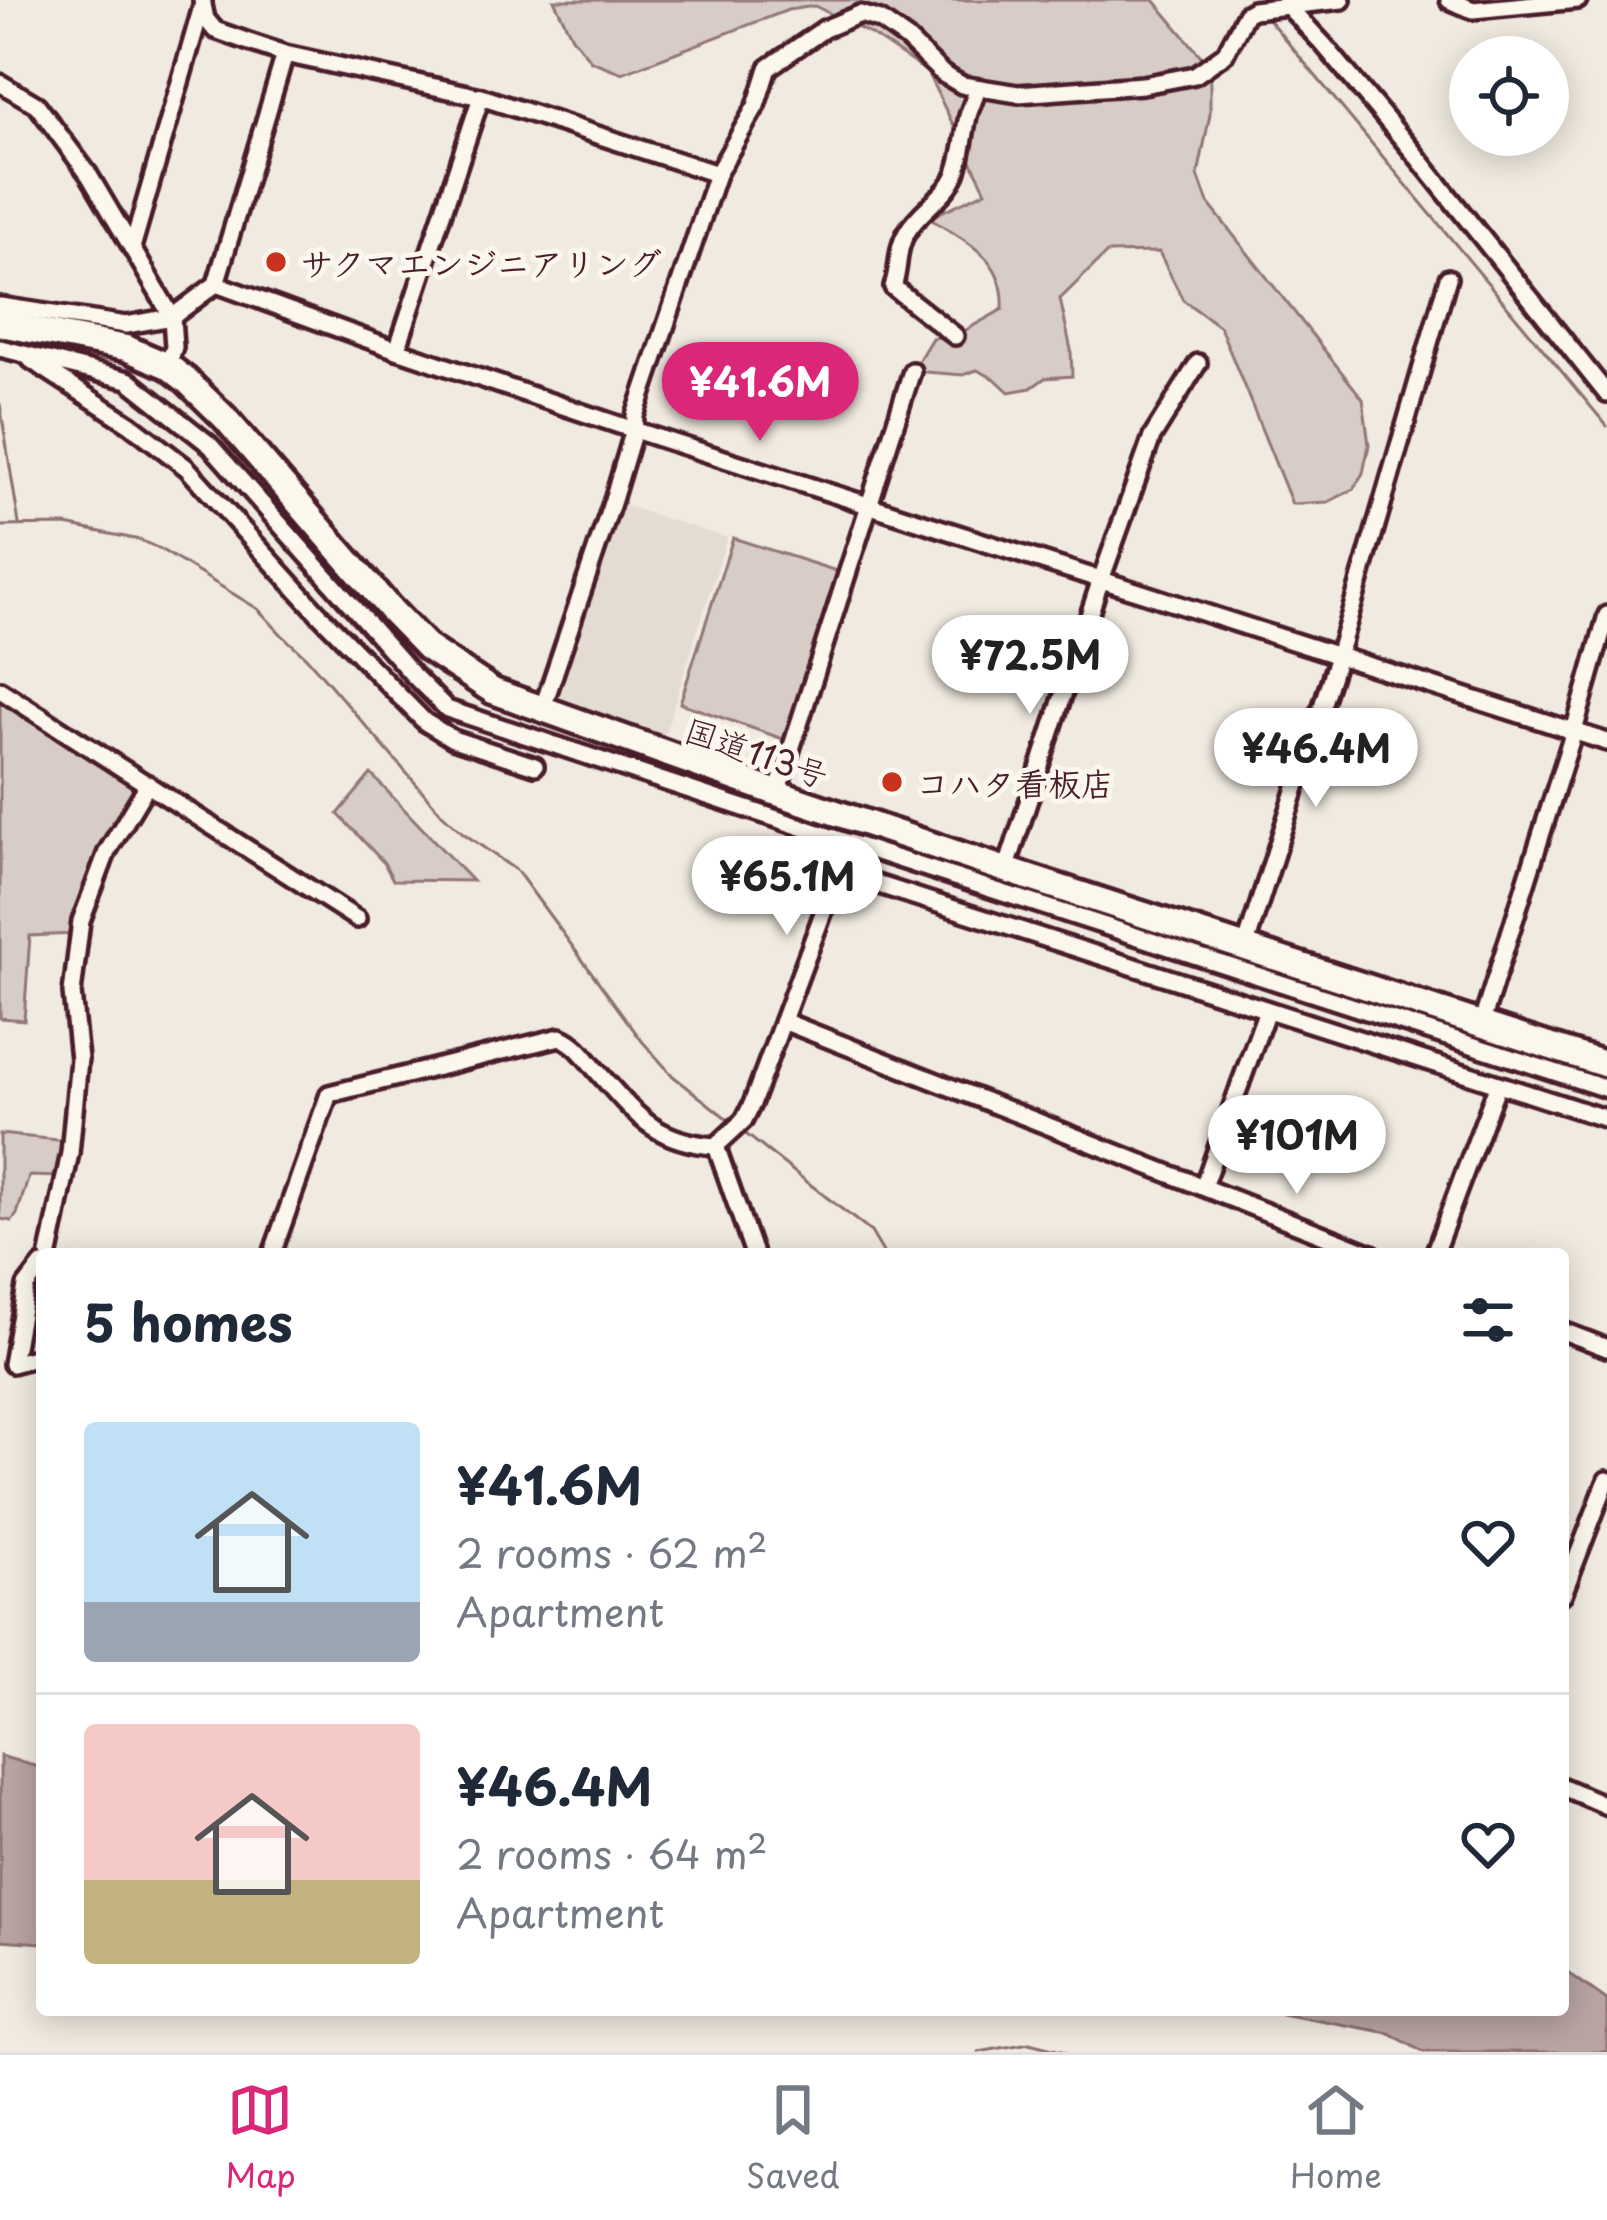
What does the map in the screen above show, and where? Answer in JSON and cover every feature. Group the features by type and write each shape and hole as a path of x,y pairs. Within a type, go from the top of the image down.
{"highway":[{"name":"国道113号","path":"0,324 126,348 168,367 202,392 388,608 428,648 493,691 1006,871 1607,1065"}],"street":[{"path":"542,710 718,174 756,106 768,68 824,29 860,14 880,20 962,85 1018,94 1180,80 1225,55 1246,14 1253,10 1342,0"},
{"path":"1449,0 1472,10 1578,0"},
{"path":"202,1 206,19 215,30 286,54 481,97 718,174"},
{"path":"132,248 202,1"},
{"path":"1286,4 1607,394"},
{"path":"0,306 125,325 172,317 216,284 286,54"},
{"path":"0,82 37,105 88,175 132,248 172,317 174,347 168,367"},
{"path":"932,338 955,336 893,287 899,249 916,218 951,184 978,88"},
{"path":"398,350 481,97"},
{"path":"1245,948 1338,656 1448,278"},
{"path":"216,284 634,430 1607,742"},
{"path":"0,348 128,380 210,445 447,710 1607,1089"},
{"path":"18,352 142,432 187,468 318,614 424,722 453,740 535,766"},
{"path":"1006,871 1152,436 1198,363"},
{"path":"777,793 912,370"},
{"path":"1481,1025 1607,615"},
{"path":"0,690 357,919"},
{"path":"50,1248 70,1153 79,1059 72,994 81,920 107,852 148,784"},
{"path":"716,1146 744,1120 752,1104 849,843"},
{"path":"839,872 1607,1119"},
{"path":"1203,1187 1267,1010"},
{"path":"783,1022 1357,1248"},
{"path":"274,1248 329,1094 560,1037 580,1050 633,1111 658,1132 673,1140 716,1146"},
{"path":"1436,1248 1498,1084"},
{"path":"716,1146 752,1248"},
{"path":"36,1273 26,1286 12,1364 36,1358"},
{"path":"1569,1332 1607,1348"},
{"path":"1569,1578 1607,1480"},
{"path":"1569,1789 1607,1805"}],"shaded area":[{"path":"554,0 1154,0 1210,67 1210,114 1198,175 1208,203 1363,399 1369,445 1354,489 1328,502 1292,504 1220,327 1183,300 1159,252 1107,253 1060,299 1072,376 1045,378 1031,388 1009,392 977,370 963,375 912,371 932,338 955,336 1003,309 1002,291 981,253 929,218 986,191 927,72 872,35 815,6 788,10 622,73 591,61 572,37"},
{"path":"620,504 727,538 664,736 555,695"},
{"path":"733,538 843,573 789,741 680,703"},
{"path":"0,702 129,783 138,795 89,878 74,934 30,936 24,1020 0,1018"},
{"path":"371,774 472,881 393,880 384,863 338,814"},
{"path":"0,1134 68,1141 63,1177 29,1176 12,1221 0,1219"},
{"path":"0,1756 36,1766 36,1943 0,1940"},
{"path":"1569,1973 1607,2000 1607,2052 1423,2052 1389,2033 1297,2016 1569,2016"}],"waterway":[{"path":"1264,14 1607,426"},
{"path":"0,404 19,524"},
{"path":"0,526 66,525 140,540 258,609 306,657 443,815 517,871 642,1041 673,1076 730,1121"},
{"path":"742,1131 871,1232 880,1248"},
{"path":"979,2052 1029,2043 1065,2052"}],"place":[{"name":"サクマエンジニアリング","path":"276,262"},
{"name":"コハタ看板店","path":"892,782"}]}
